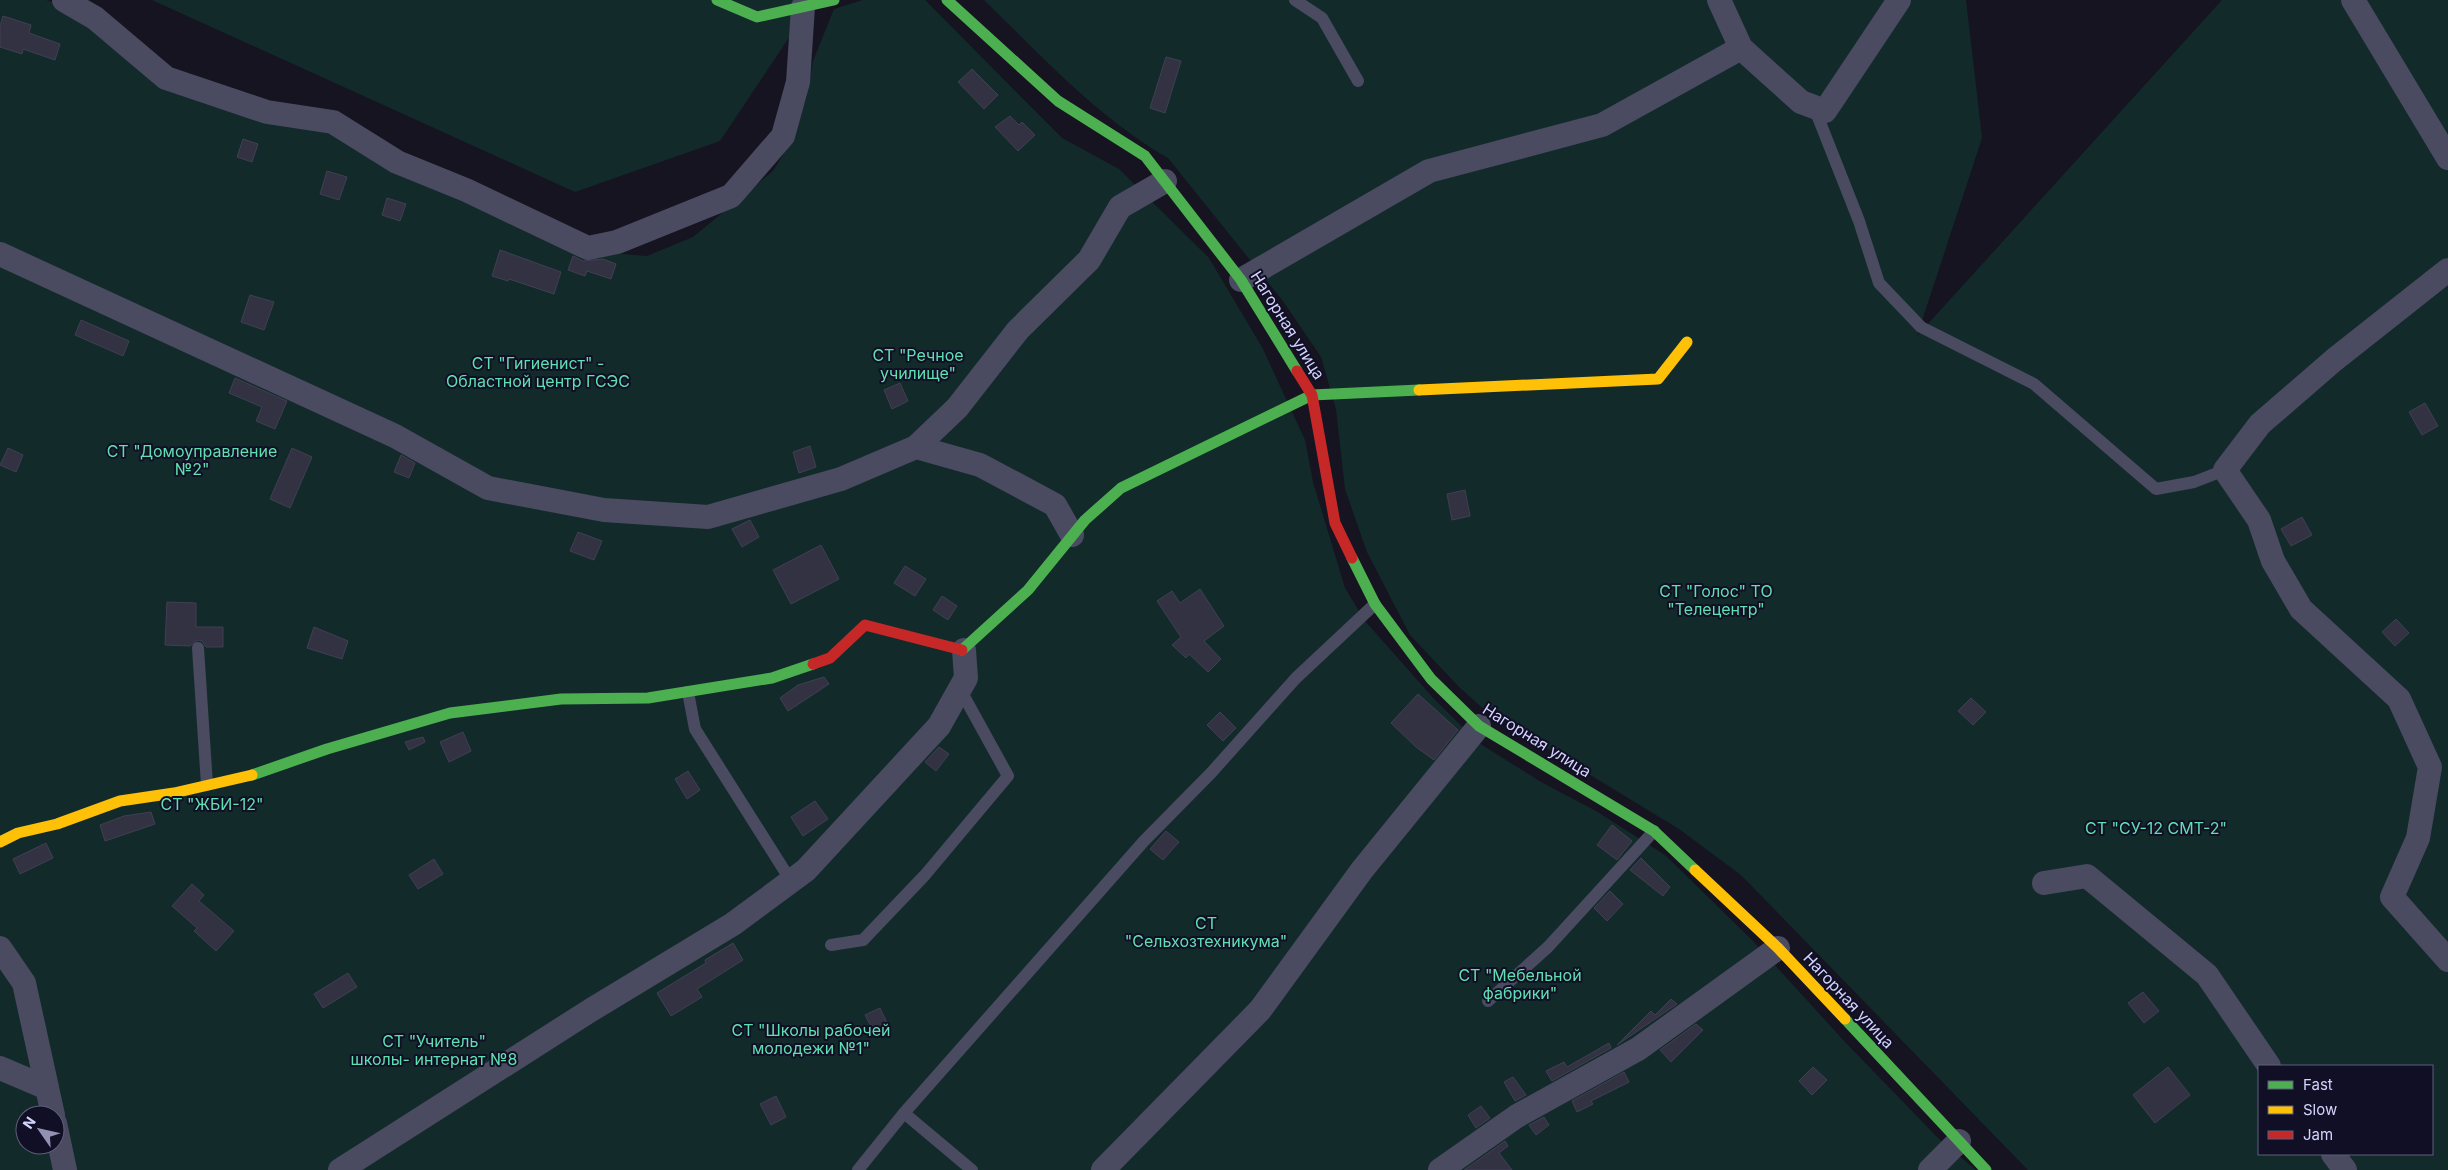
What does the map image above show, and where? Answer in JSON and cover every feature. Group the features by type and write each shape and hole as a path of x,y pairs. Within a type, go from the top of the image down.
{"street":[{"path":"64,0 95,18 166,78 267,112 333,122 397,162 466,190 588,248 617,242 731,196 783,136 798,82 803,7"},
{"path":"717,0 757,17 834,0"},
{"name":"Нагорная улица","path":"947,0 1058,101 1145,156 1241,280 1312,395 1335,523 1375,604 1431,679 1479,726 1654,830 1778,948 1986,1170"},
{"path":"1719,0 1742,48 1800,102 1825,111 1899,0"},
{"path":"2353,0 2448,158"},
{"path":"1241,280 1429,171 1602,125 1742,48"},
{"path":"0,254 395,436 488,488 604,510 708,517 841,479 916,447 957,408 1018,330 1089,260 1120,207 1164,181"},
{"path":"2448,270 2334,360 2260,424 2224,470 2259,520 2273,561 2301,609 2399,699 2430,767 2418,838 2392,898 2448,960"},
{"path":"964,650 1028,590 1085,520 1121,488 1312,395 1658,379 1687,342"},
{"path":"916,447 980,465 1055,506 1072,535"},
{"path":"0,842 18,833 57,824 120,802 207,786 258,774 327,749 450,713 560,699 648,698 772,678 830,658 865,625 964,650"},
{"path":"340,1170 592,1010 733,924 806,870 939,726 966,678 964,650"},
{"path":"1103,1170 1260,1010 1362,870 1479,726"},
{"path":"2044,883 2087,876 2206,975 2268,1065"},
{"path":"0,948 24,983 51,1105"},
{"path":"1440,1170 1518,1116 1638,1049 1778,948"},
{"path":"0,1068 47,1088"},
{"path":"1930,1170 1959,1141"},
{"path":"62,1155 65,1170"},
{"path":"2334,1155 2345,1170"}],"lane":[{"path":"1295,0 1322,18 1358,82"},
{"path":"1814,107 1859,221 1879,283 1921,327 2034,384 2156,489 2194,482 2224,470"},
{"path":"858,1170 904,1113 1144,841 1211,774 1296,678 1375,604"},
{"path":"198,648 207,786"},
{"path":"831,945 863,940 925,875 1008,776 960,689"},
{"path":"688,692 695,730 791,882"},
{"path":"1488,1001 1548,947 1654,830"},
{"path":"904,1113 972,1170"}],"green space":[{"path":"0,0 46,0 53,2 154,75 320,125 588,251 647,256 693,237 773,171 794,137 807,96 813,61 834,9 863,0 925,0 1062,138 1119,169 1209,258 1263,349 1305,440 1313,482 1345,588 1365,621 1435,700 1479,743 1541,782 1596,811 1665,855 1751,939 1845,1042 1940,1140 1976,1170 0,1170"},
{"path":"152,0 814,0 720,141 575,192"},
{"path":"984,0 1966,0 1982,138 1917,336 2222,0 2448,0 2448,1170 2028,1170 1741,875 1679,829 1487,712 1459,687 1410,635 1367,552 1345,489 1336,409 1321,357 1283,301 1168,158 1117,124 1049,64"}],"building":[{"path":"3,16 31,25 29,33 60,44 55,60 23,49 22,54 0,47 0,26"},
{"path":"1166,57 1181,61 1165,113 1150,108"},
{"path":"972,69 998,95 984,109 958,82"},
{"path":"1010,116 1019,125 1022,122 1035,135 1018,151 995,127"},
{"path":"243,139 258,144 252,162 237,157"},
{"path":"327,171 347,177 339,200 320,194"},
{"path":"387,198 406,204 400,221 382,215"},
{"path":"500,250 561,272 554,294 509,279 508,281 492,276"},
{"path":"573,256 583,261 603,259 616,264 611,279 587,271 585,276 568,270"},
{"path":"250,295 274,302 264,330 241,322"},
{"path":"81,320 129,341 123,356 75,335"},
{"path":"235,378 287,401 275,429 256,421 262,407 229,393"},
{"path":"900,383 908,401 892,409 884,390"},
{"path":"2425,403 2438,426 2422,435 2409,412"},
{"path":"810,446 816,467 799,473 793,452"},
{"path":"8,448 23,455 16,472 0,465"},
{"path":"292,448 312,457 290,508 270,499"},
{"path":"401,455 415,463 409,478 394,472"},
{"path":"1465,490 1470,516 1452,520 1447,494"},
{"path":"2302,517 2312,535 2291,546 2281,529"},
{"path":"750,520 759,537 742,547 732,529"},
{"path":"578,532 602,541 594,560 570,551"},
{"path":"821,545 839,579 791,604 773,570"},
{"path":"905,566 926,579 915,596 894,583"},
{"path":"1200,589 1224,626 1204,641 1221,659 1208,672 1189,654 1186,658 1172,645 1181,637 1157,601 1172,591 1180,603"},
{"path":"942,596 957,606 948,620 933,610"},
{"path":"167,602 196,603 196,627 223,627 223,647 206,647 202,641 198,640 190,646 165,645"},
{"path":"2396,619 2409,633 2395,646 2382,632"},
{"path":"314,627 348,641 342,659 307,648"},
{"path":"824,677 829,684 788,711 780,698 798,685"},
{"path":"1418,694 1458,730 1434,760 1416,747 1391,723"},
{"path":"1971,698 1986,712 1973,725 1958,711"},
{"path":"1220,712 1236,728 1223,741 1207,725"},
{"path":"463,732 471,751 449,762 440,742"},
{"path":"423,737 425,742 409,750 405,742"},
{"path":"939,747 949,754 936,771 925,762"},
{"path":"688,771 700,790 687,799 675,779"},
{"path":"815,801 828,819 803,836 791,817"},
{"path":"151,812 155,824 105,841 100,825 124,816"},
{"path":"1612,825 1632,841 1617,860 1597,845"},
{"path":"1166,831 1179,842 1163,860 1150,849"},
{"path":"46,843 53,858 20,874 13,859"},
{"path":"1641,858 1670,887 1663,896 1630,870"},
{"path":"434,859 443,874 418,889 409,875"},
{"path":"192,884 204,895 199,901 234,931 216,951 194,931 197,928 172,906"},
{"path":"1610,891 1623,904 1607,921 1594,908"},
{"path":"733,943 743,960 697,989 702,997 671,1016 657,993 706,963 705,960"},
{"path":"348,973 357,987 323,1008 314,994"},
{"path":"2143,992 2159,1011 2144,1023 2128,1003"},
{"path":"1671,999 1677,1004 1617,1045 1651,1011 1655,1015"},
{"path":"880,1008 889,1027 875,1034 865,1015"},
{"path":"1696,1024 1703,1030 1671,1062 1660,1050"},
{"path":"1609,1043 1611,1048 1552,1081 1546,1071 1564,1062 1567,1067"},
{"path":"1813,1067 1827,1080 1812,1095 1799,1081"},
{"path":"2168,1067 2190,1095 2155,1123 2133,1095"},
{"path":"1624,1072 1629,1082 1591,1101 1593,1104 1577,1112 1572,1101"},
{"path":"1513,1077 1526,1095 1515,1101 1504,1082"},
{"path":"776,1096 786,1117 771,1125 760,1104"},
{"path":"1481,1106 1490,1118 1476,1128 1468,1115"},
{"path":"1544,1117 1549,1125 1536,1135 1529,1125"},
{"path":"1505,1141 1508,1146 1499,1153 1512,1170 1464,1170"}],"traffic: fast":[{"path":"717,0 757,17 834,0"},
{"path":"947,0 1058,101 1145,156 1241,280 1297,371"},
{"path":"962,650 1028,590 1085,520 1121,488 1312,395 1419,390"},
{"path":"1352,558 1375,604 1431,679 1479,726 1654,831 1695,870"},
{"path":"252,775 327,749 450,713 561,699 648,698 772,678 813,664"},
{"path":"1845,1019 1986,1170"}],"traffic: slow":[{"path":"1419,390 1658,379 1687,342"},
{"path":"0,842 18,833 57,824 120,801 174,793 252,775"},
{"path":"1695,870 1778,948 1845,1019"}],"traffic: jam":[{"path":"1297,371 1312,395 1335,523 1352,558"},
{"path":"813,664 830,658 865,625 962,650"}],"park label":[{"name":"СТ \"Речное училище\"","path":"918,364"},
{"name":"СТ \"Гигиенист\" - Областной центр ГСЭС","path":"538,372"},
{"name":"СТ \"Домоуправление №2\"","path":"192,460"},
{"name":"СТ \"Голос\" ТО \"Телецентр\"","path":"1716,600"},
{"name":"СТ \"ЖБИ-12\"","path":"212,804"},
{"name":"СТ \"СУ-12 СМТ-2\"","path":"2156,828"},
{"name":"СТ \"Сельхозтехникума\"","path":"1206,932"},
{"name":"СТ \"Мебельной фабрики\"","path":"1520,984"},
{"name":"СТ \"Школы рабочей молодежи №1\"","path":"811,1039"},
{"name":"СТ \"Учитель\" школы- интернат №8","path":"434,1050"}]}
